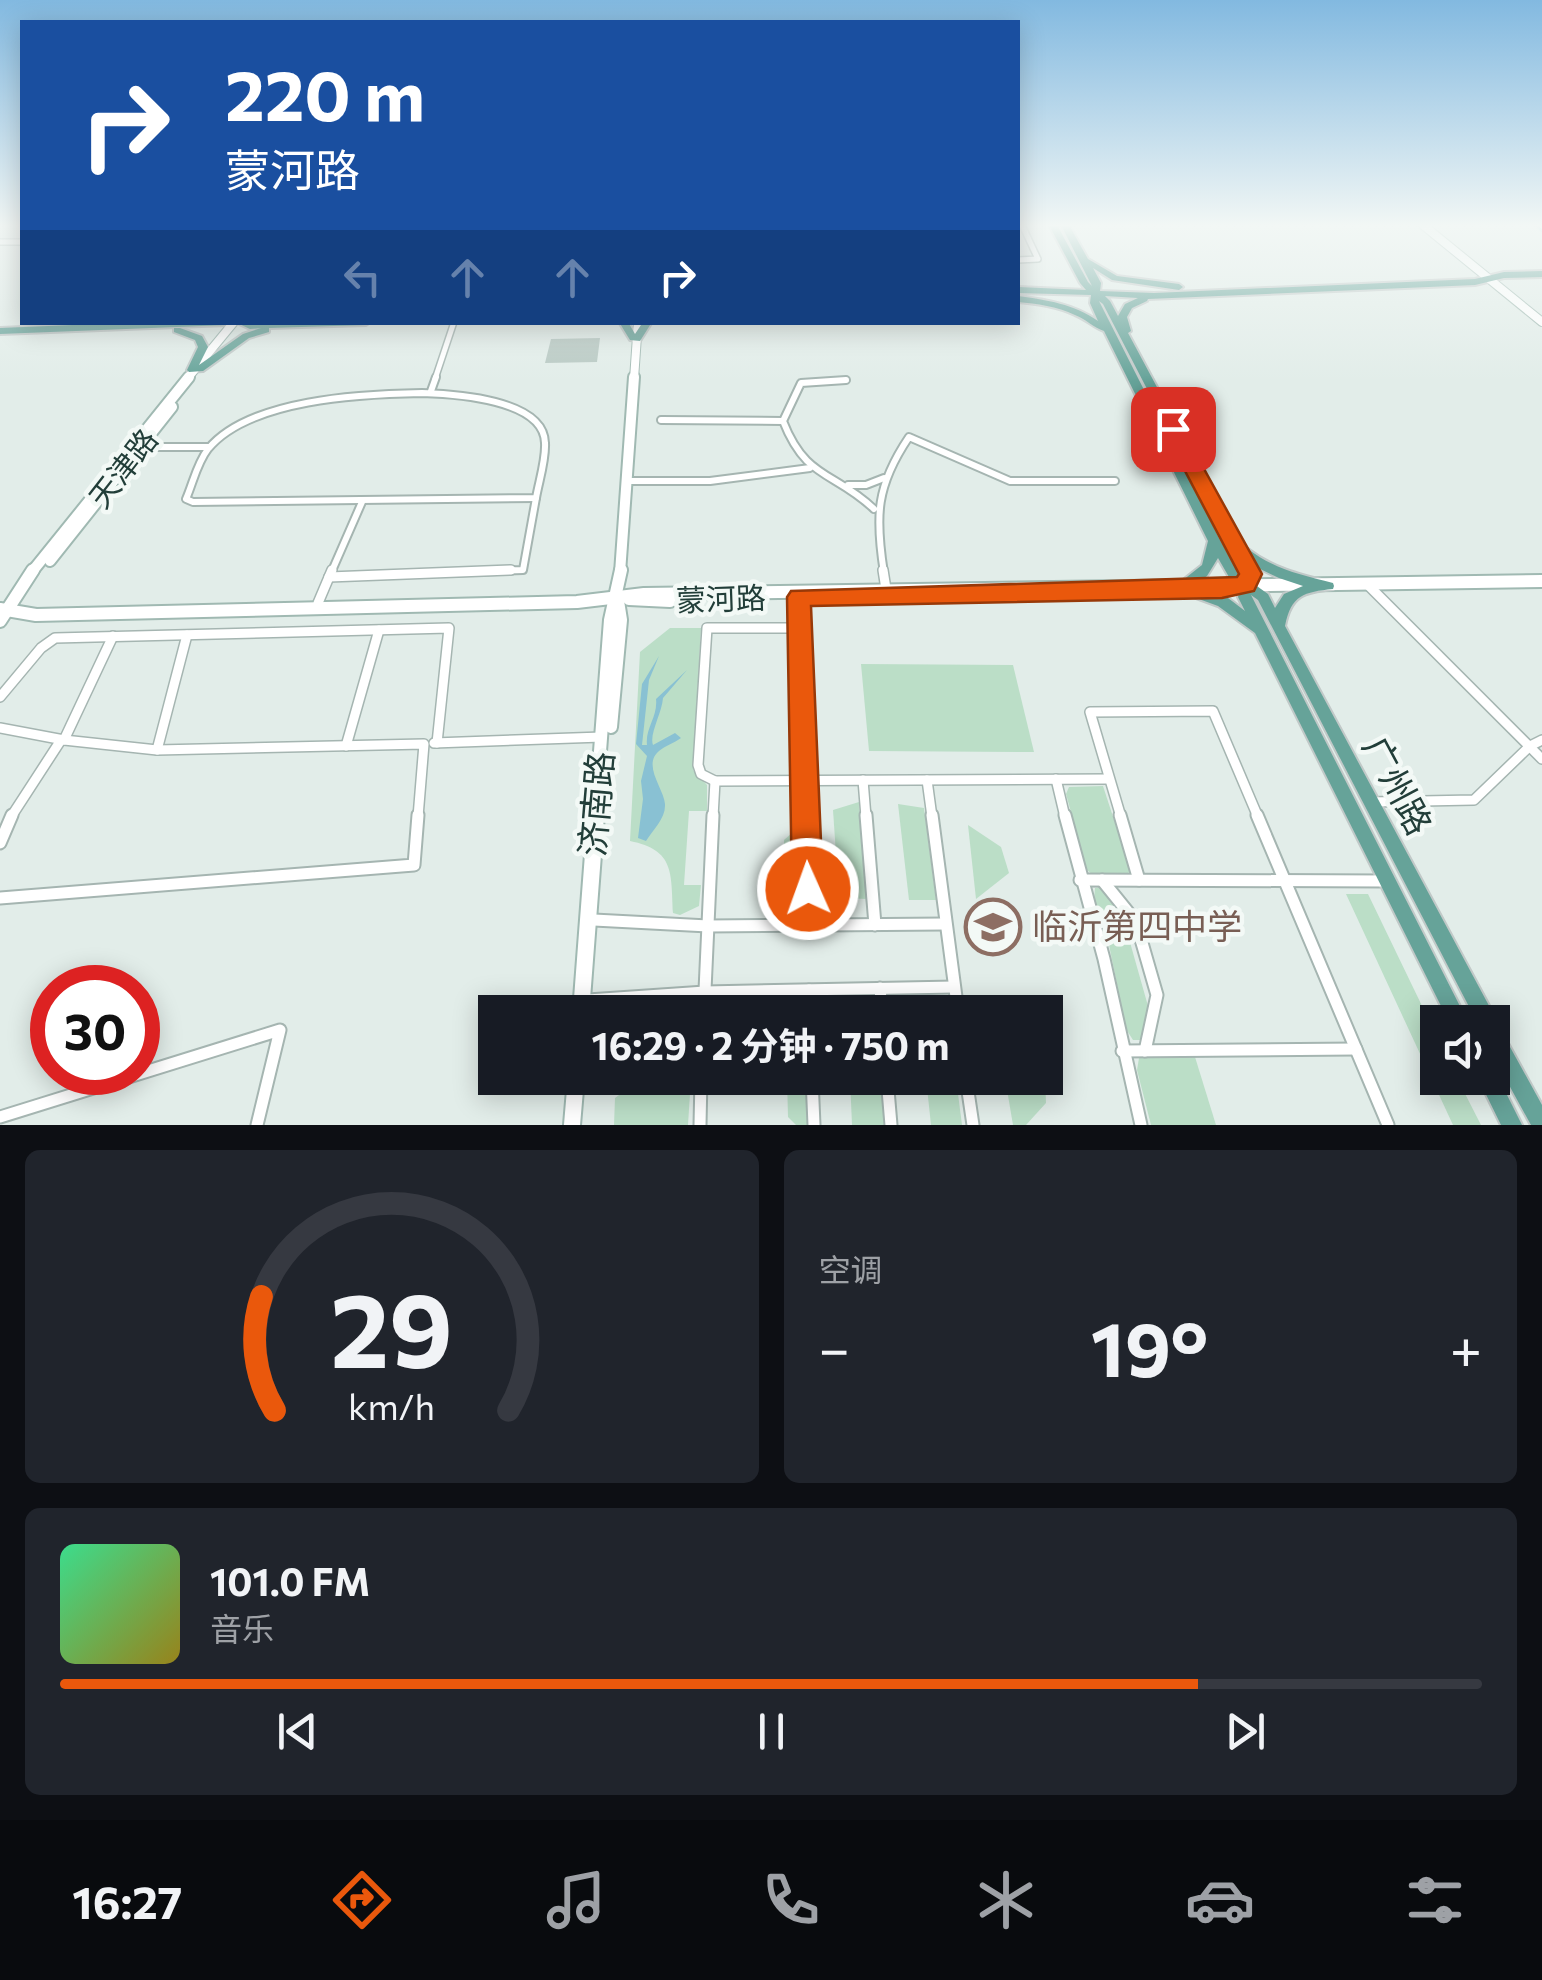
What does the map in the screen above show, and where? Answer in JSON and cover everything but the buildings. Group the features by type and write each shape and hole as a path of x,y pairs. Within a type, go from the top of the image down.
{"main road":[{"path":"1020,295 1063,278"},
{"name":"广州路","path":"1081,278 1106,303 1250,574 1244,598 1270,628 1477,1005"},
{"name":"广州路","path":"1094,278 1097,283 1094,304 1113,343 1214,540 1233,574 1246,585"},
{"path":"1114,278 1180,287"},
{"path":"1037,290 1154,296 1474,282 1489,278"},
{"path":"1020,296 1180,287 1542,278"},
{"path":"1020,296 1090,317 1113,343"},
{"path":"1127,344 1122,317 1128,306 1154,296"},
{"path":"0,327 178,325"},
{"path":"196,370 246,336 294,325"},
{"path":"625,325 635,339 646,325"},
{"path":"160,326 199,338 203,347 196,370"},
{"path":"1185,587 1207,571 1213,560 1214,540"},
{"path":"1234,543 1267,570 1328,586"},
{"path":"1185,587 1270,628 1284,599 1295,590 1328,586"},
{"name":"广州路","path":"1270,628 1386,882 1450,1005"},
{"path":"1510,1067 1542,1125"},
{"path":"1497,1095 1512,1125"}],"street":[{"path":"1489,278 1542,323"},
{"name":"天津路","path":"1,613 232,325"},
{"path":"430,391 453,325"},
{"name":"济南路","path":"586,995 610,620 617,597 636,325"},
{"name":"济南路","path":"586,995 620,620 617,597 635,339"},
{"name":"天津路","path":"1,613 26,591 142,448 196,370"},
{"path":"846,380 801,383 783,421 799,460 862,495 875,510"},
{"path":"142,448 209,447 262,418 351,394 430,391 491,400 536,421 546,440 523,570 330,577"},
{"path":"662,420 783,421"},
{"path":"886,589 875,510 884,478 909,436 1010,481 1115,481"},
{"path":"209,447 186,499 193,502 536,498"},
{"path":"626,480 710,481 810,468"},
{"path":"843,486 866,485 884,478"},
{"path":"318,603 362,502"},
{"name":"蒙河路","path":"1,613 539,604 617,597 644,602 1542,581"},
{"path":"1368,585 1542,759"},
{"name":"蒙河路","path":"1,613 886,589 1185,587"},
{"path":"799,597 809,926"},
{"path":"0,697 40,648 55,638 449,628 437,743"},
{"path":"799,628 708,628 698,766 701,774 715,781 1109,779"},
{"path":"346,746 379,630"},
{"path":"157,750 187,634"},
{"path":"0,843 18,802 62,740 113,636"},
{"path":"1139,880 1090,712 1213,712 1388,1125"},
{"path":"0,728 62,740 157,750 602,736"},
{"path":"1368,802 1474,800 1530,746 1542,740"},
{"path":"0,898 106,887 309,878 414,865 424,744"},
{"path":"1056,779 1104,960 1141,1125"},
{"path":"864,780 875,925"},
{"path":"927,780 955,995"},
{"path":"705,995 715,781"},
{"path":"1080,880 1386,882"},
{"path":"1102,880 1136,922 1156,995 1145,1051"},
{"path":"594,920 708,926 945,924"},
{"path":"682,995 954,986"},
{"path":"880,988 881,995"},
{"path":"809,990 809,995"},
{"path":"0,1117 280,1030 257,1125"},
{"path":"1122,1051 1356,1049"},
{"path":"576,1125 578,1095"},
{"path":"700,1125 701,1095"},
{"path":"813,1095 814,1125"},
{"path":"888,1095 891,1125"},
{"path":"968,1095 972,1125"}],"green space":[{"path":"670,628 701,628 693,770 707,785 707,811 689,811 684,885 701,885 699,906 680,915 673,913 670,875 663,857 630,841 640,652"},
{"path":"861,664 1013,665 1034,752 869,751"},
{"path":"1103,786 1130,869 1128,875 1093,875 1087,870 1066,794 1069,787"},
{"path":"859,802 867,899 839,898 833,810"},
{"path":"898,804 924,808 936,900 909,900"},
{"path":"968,825 1001,847 1009,873 976,899"},
{"path":"800,826 803,915 784,914 784,840"},
{"path":"1102,887 1122,914 1148,1006 1143,1040 1133,1040 1126,1029 1106,930 1094,900 1095,888"},
{"path":"1346,894 1368,894 1422,1005 1420,1054"},
{"path":"1195,1057 1216,1125 1151,1125 1137,1070 1139,1058"},
{"path":"690,1095 688,1125 614,1125 615,1098"},
{"path":"787,1095 808,1095 809,1125 796,1125 788,1117"},
{"path":"851,1095 882,1095 885,1125 852,1125"},
{"path":"928,1095 958,1095 962,1125 931,1125"},
{"path":"1008,1095 1046,1095 1046,1103 1026,1125 1013,1125"},
{"path":"1439,1095 1466,1095 1481,1125 1453,1125"}],"water":[{"path":"659,656 649,680 642,745 647,745 656,699 687,670 663,698 654,729 653,745 675,733 681,738 654,757 653,770 665,809 646,841 638,838 641,781 647,756 636,744 642,684"}],"place":[{"name":"临沂第四中学","path":"993,927"}],"route":[{"path":"808,889 799,597 1222,589 1246,585 1250,574 1173,429"}]}
